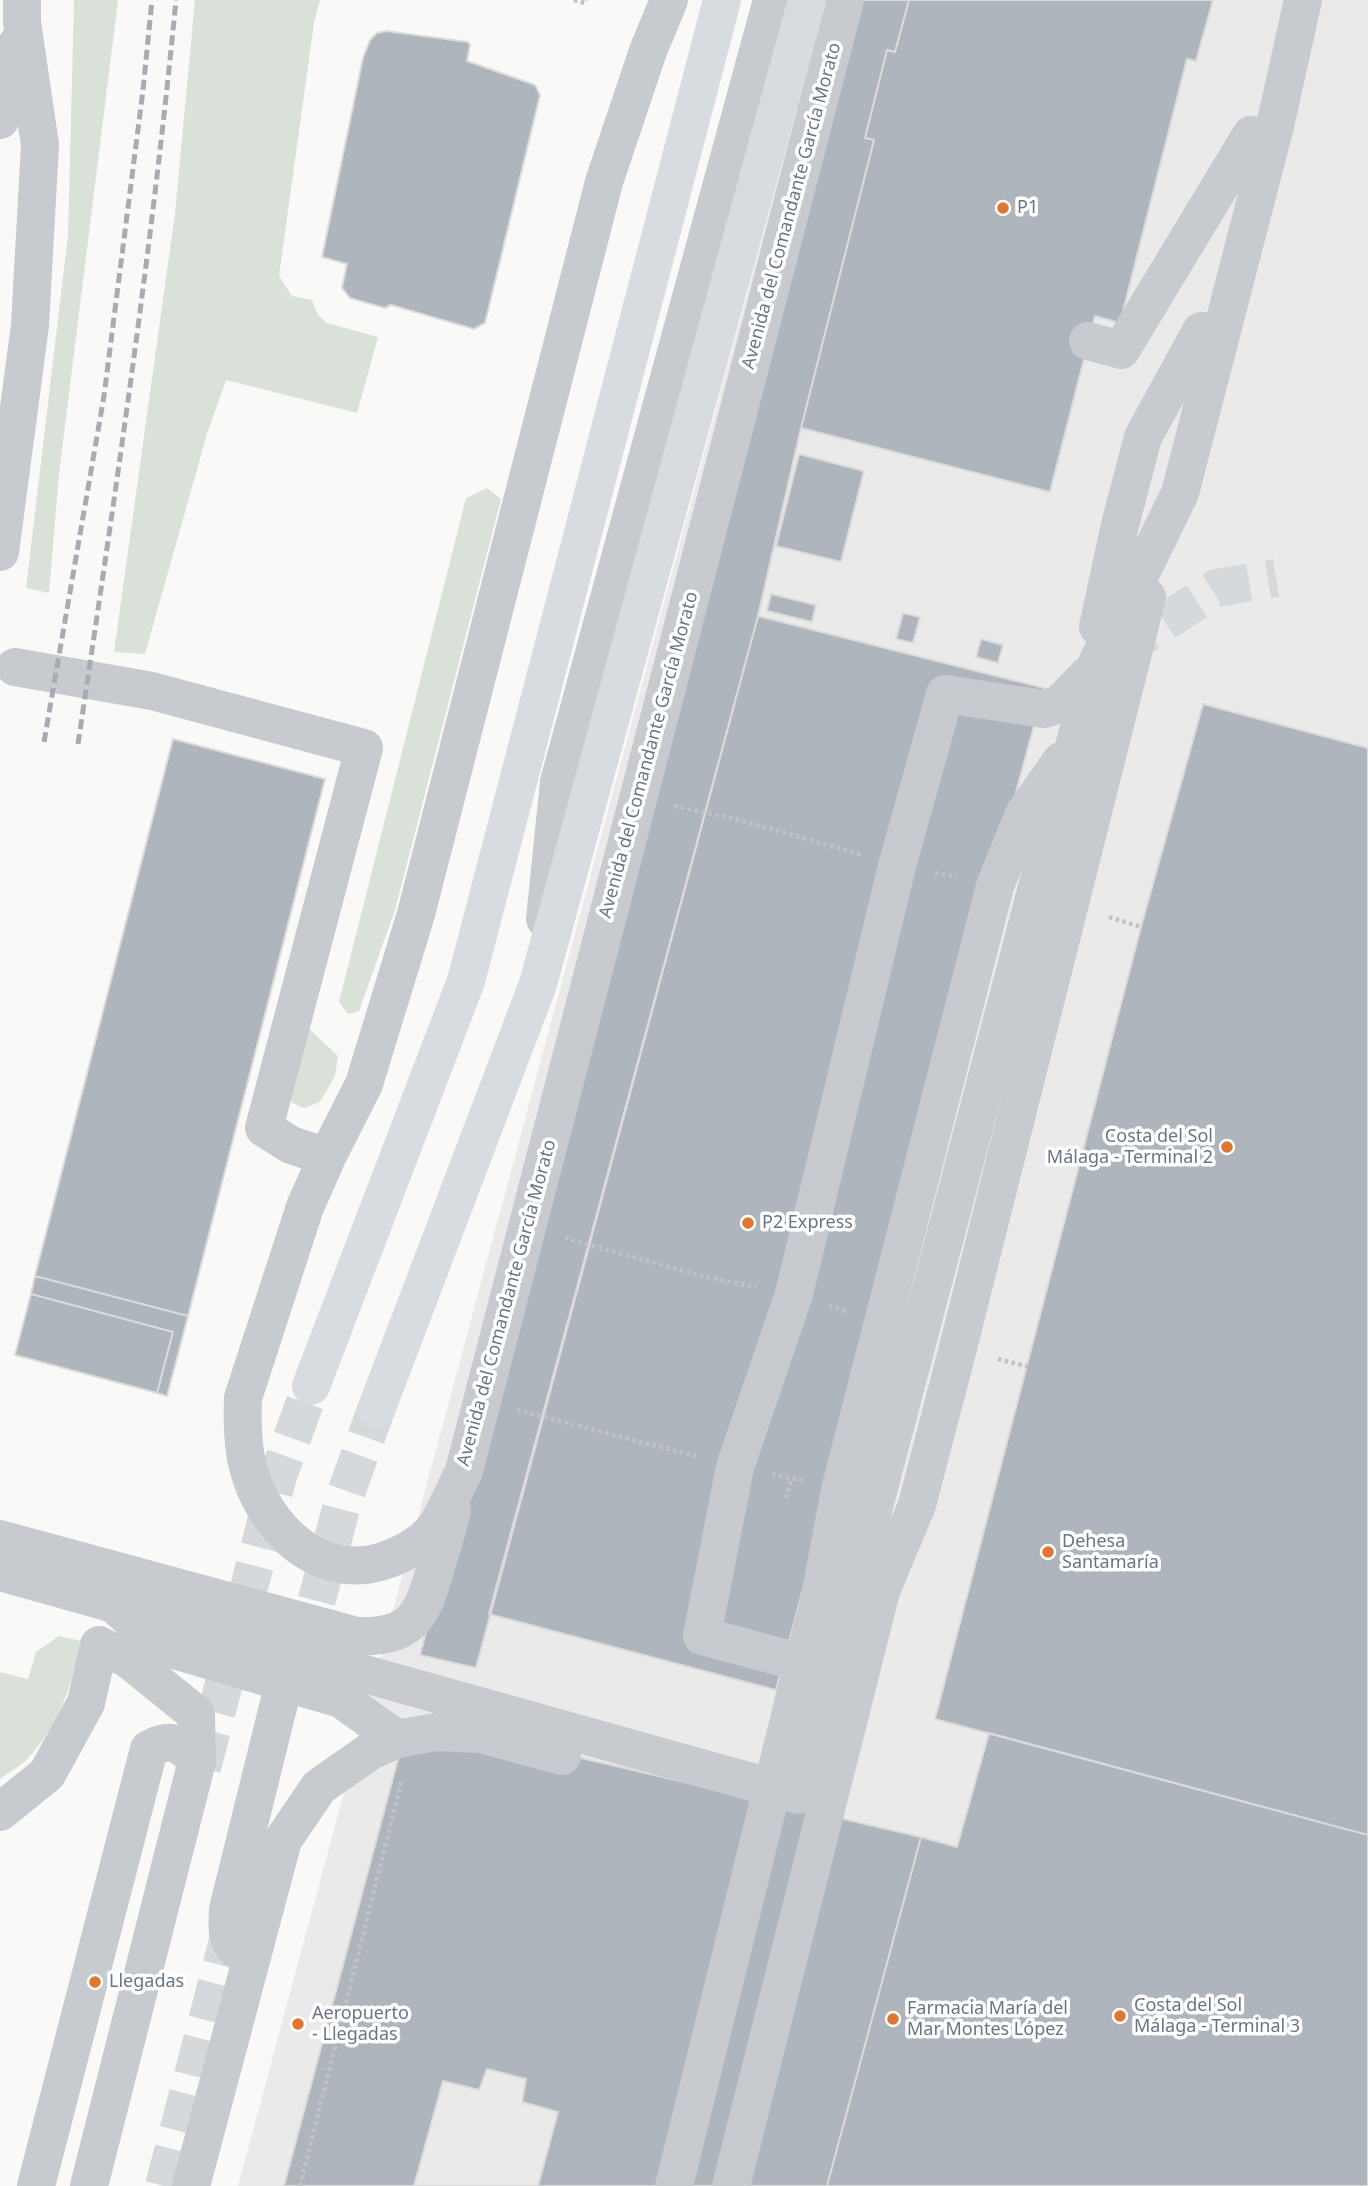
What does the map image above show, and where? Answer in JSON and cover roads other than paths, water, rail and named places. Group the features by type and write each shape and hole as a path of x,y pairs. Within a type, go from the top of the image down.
{"main road":[{"path":"311,1386 466,981 722,0"},
{"path":"376,1410 538,984 807,0"}],"street":[{"name":"Avenida del Comandante García Morato","path":"669,0 648,51 604,181 416,915 364,1084 305,1207 243,1398 242,1427 248,1468 262,1502 281,1531 308,1554 335,1564 366,1566 400,1556 433,1530 464,1471 845,0"},
{"path":"538,984 559,782 772,0"},
{"path":"731,2186 881,1591 917,1504 1067,922 1199,386 1201,331 1288,0"},
{"path":"1,1564 47,1584 112,1603 798,1794 1094,667 1180,493 1275,126 1303,0"},
{"path":"0,120 22,11"},
{"path":"0,552 30,325 40,145 22,11"},
{"path":"1088,341 1121,350 1251,135"},
{"path":"674,2186 819,1602 839,1490 995,886 1024,814 1084,728 1093,696 1087,676 1120,525 1143,438 1201,331"},
{"path":"15,667 139,688 365,748 264,1128 290,1145 327,1157"},
{"path":"803,1663 702,1636 734,1467 794,1294 897,866 946,694 1044,709 1060,704 1087,676"},
{"path":"1,1564 357,1636 374,1637 398,1631 414,1620 426,1602 464,1471"},
{"path":"47,1584 99,1645 116,1678 184,1732 197,1761 89,2186"},
{"path":"112,1603 164,1647 341,1699 397,1739"},
{"path":"0,1812 47,1774 86,1703 99,1645"},
{"path":"251,1957 239,1954 227,1938 228,1909 284,1683"},
{"path":"191,2186 283,1840 319,1787 372,1750 397,1739 436,1732 480,1734 583,1761 696,1766"},
{"path":"36,2186 149,1749 164,1741 183,1746 197,1761"}],"tunnel":[{"path":"1117,653 1217,588 1276,578"},
{"path":"202,1768 278,1476 311,1386"},
{"path":"302,1656 343,1501 376,1410"},
{"path":"164,2186 236,1910"}],"railway":[{"path":"44,742 104,396 152,0"},
{"path":"78,744 144,279 176,0"}],"place":[{"name":"P1","path":"1003,208"},
{"name":"Costa del Sol Málaga - Terminal 2","path":"1227,1147"},
{"name":"P2 Express","path":"748,1223"},
{"name":"Dehesa Santamaría","path":"1048,1552"},
{"name":"Llegadas","path":"95,1982"},
{"name":"Costa del Sol Málaga - Terminal 3","path":"1120,2016"},
{"name":"Farmacia María del Mar Montes López","path":"893,2019"},
{"name":"Aeropuerto - Llegadas","path":"298,2024"}]}
